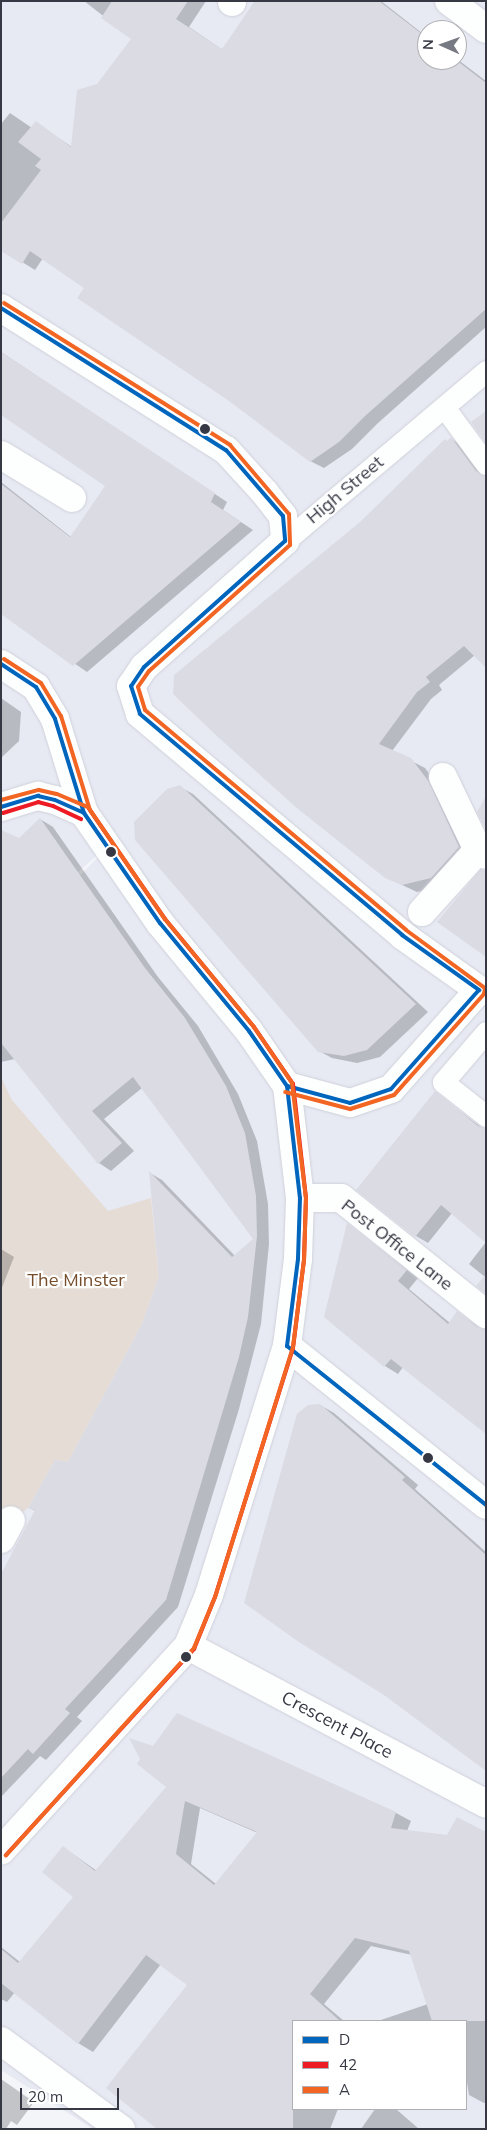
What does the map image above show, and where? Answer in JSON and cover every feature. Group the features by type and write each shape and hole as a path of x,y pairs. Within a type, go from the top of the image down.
{"street":[{"path":"449,1 486,29"},
{"path":"1,308 226,450 283,516 284,542"},
{"name":"High Street","path":"402,935 157,730 140,714 131,686 144,667 284,542 486,371"},
{"path":"444,407 486,464"},
{"path":"1,454 72,498"},
{"path":"1,664 36,687 55,719 84,813 160,923 249,1031 288,1086 300,1198 298,1259 287,1346 215,1577 188,1646 1,1851"},
{"path":"288,1086 350,1103 391,1089 482,992 402,935 422,912 482,853 444,777"},
{"path":"1,807 25,798 38,796 55,800 84,813"},
{"path":"486,1032 443,1082 486,1116"},
{"name":"Post Office Lane","path":"300,1198 340,1198 486,1314"},
{"path":"287,1346 486,1505"},
{"name":"Crescent Place","path":"188,1646 486,1804"},
{"path":"1,2041 121,2129"}],"shaded area":[{"path":"1,1 486,1 486,2129 93,2129 1,2070 1,955 114,841 1,938"}],"green space":[{"name":"The Minster","path":"1,1077 12,1100 108,1211 151,1198 159,1277 142,1324 68,1462 55,1460 28,1508 11,1520 1,1533"}],"building":[{"path":"112,1 188,1 176,19 222,49 255,1 379,1 417,30 417,70 467,70 467,68 486,83 486,309 365,416 339,442 310,462 229,401 77,298 84,288 30,251 22,264 1,251 1,223 41,170 35,166 41,159 18,142 36,121 71,147 77,90 97,84 131,39 101,18"},
{"path":"1,352 215,493 211,502 241,522 73,666 1,614 1,484 70,537 105,486 1,415"},
{"path":"486,411 486,443 471,422"},
{"path":"451,437 476,471 486,476 486,668 464,646 426,677 430,682 417,692 379,744 411,758 429,782 459,847 431,878 402,885 385,878 298,809 218,737 173,694 174,675 360,522 445,439 447,441"},
{"path":"180,785 416,1004 367,1050 344,1056 318,1052 135,840 134,822 167,789"},
{"path":"486,796 486,830 477,812"},
{"path":"40,818 145,968 185,1018 226,1086 245,1133 256,1196 257,1236 248,1317 239,1357 166,1600 65,1709 70,1713 33,1754 28,1749 1,1778 1,1574 35,1510 28,1508 55,1460 68,1462 142,1324 159,1277 149,1171 232,1257 253,1239 133,1077 92,1111 122,1143 98,1164 1,1043 1,830 19,838"},
{"path":"481,869 486,871 486,957 437,922"},
{"path":"435,1091 478,1126 486,1128 486,1243 441,1205 415,1237 356,1190"},
{"path":"347,1223 407,1270 398,1281 448,1324 457,1311 476,1326 486,1329 486,1434 391,1359 384,1367 324,1317"},
{"path":"486,1274 486,1294 476,1286"},
{"path":"320,1404 405,1477 402,1480 486,1555 486,1771 384,1695 299,1642 244,1603 297,1414 308,1405"},
{"path":"177,1713 396,1812 391,1828 447,1835 457,1817 486,1832 486,2021 432,2020 409,1951 355,1938 310,1994 339,2020 292,2020 293,2129 157,2129 106,2088 187,1985 146,1955 78,2044 1,1983 1,1949 18,1963 73,1897 42,1872 63,1846 95,1871 166,1787 137,1764 140,1759 129,1738 153,1746","holes":["185,1801 257,1832 214,1885 176,1854"]}],"transit line":[{"name":"A","path":"4,303 230,445 289,514 290,545 149,671 138,687 145,710 406,930 485,988 484,994 394,1095 350,1109 285,1092"},
{"name":"D","path":"1,308 226,450 283,516 285,541"},
{"name":"D","path":"285,541 144,667 131,686 140,714 402,935 479,990"},
{"name":"A","path":"4,659 41,683 61,716 90,810 165,919 254,1027 292,1083 306,1198 304,1260 293,1347 215,1597 194,1648 6,1855"},
{"name":"D","path":"1,664 36,687 55,719 84,813 160,923 249,1031 287,1086 300,1198 298,1259 287,1346 486,1505"},
{"name":"A","path":"1,800 39,790 57,794 87,807"},
{"name":"D","path":"1,807 38,796 55,800 84,813"},
{"name":"42","path":"3,813 38,802 53,806 81,819"},
{"name":"42","path":"6,1855 194,1649 215,1597 293,1348 304,1260 306,1198 293,1084 254,1027 165,919 89,809"},
{"name":"D","path":"287,1086 350,1103 391,1089 479,990"}]}
